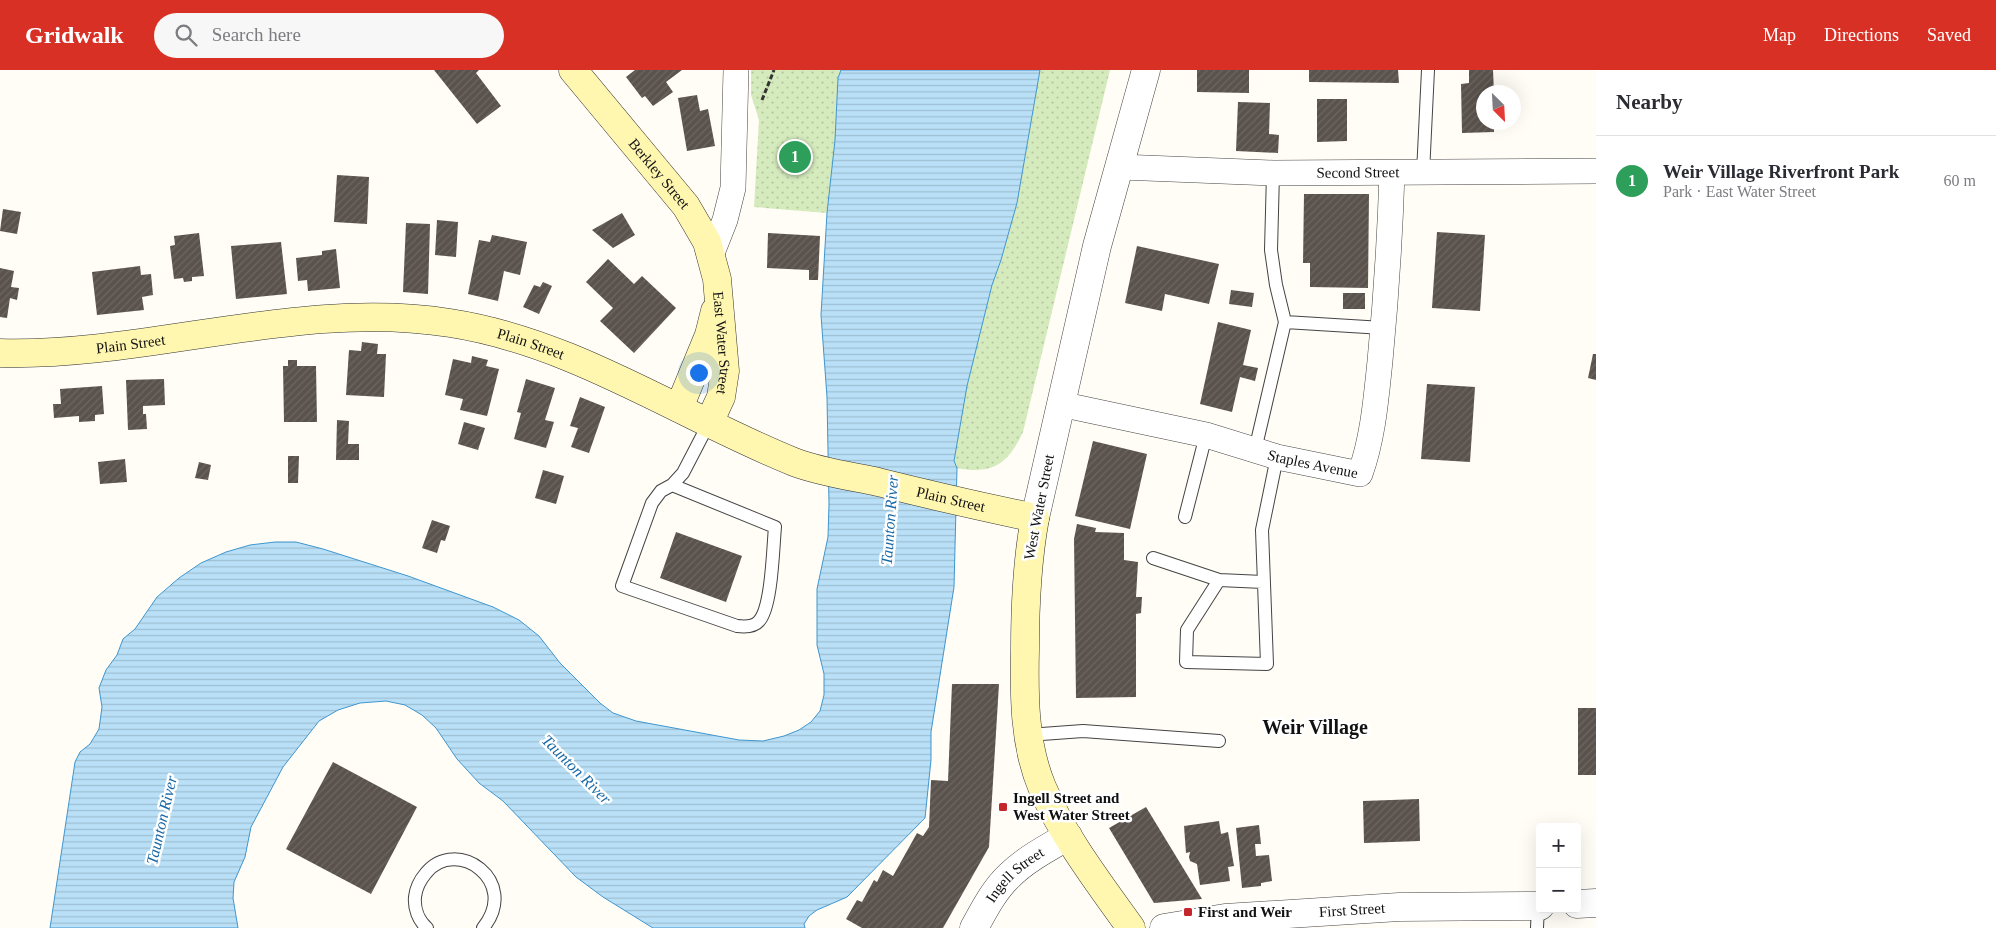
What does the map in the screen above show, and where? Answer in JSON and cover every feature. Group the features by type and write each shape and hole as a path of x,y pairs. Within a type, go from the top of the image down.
{"main road":[{"name":"Berkley Street","path":"573,70 686,206 702,230 712,253 718,293"},
{"name":"East Water Street","path":"679,408 709,335 718,293"},
{"name":"East Water Street","path":"710,423 721,397 725,371 718,293"},
{"name":"Plain Street","path":"0,352 22,353 89,348 325,319 407,318 468,326 525,342 593,368 756,446 798,463 968,504 1035,518"},
{"name":"West Water Street","path":"1035,518 1028,562 1025,614 1025,694 1028,735 1034,763 1040,783 1051,807 1068,836 1131,928"}],"street":[{"path":"712,253 725,220 733,188 736,70"},
{"name":"West Water Street","path":"1035,518 1097,246 1146,70"},
{"name":"Second Street","path":"1120,167 1273,173 1596,172"},
{"name":"Staples Avenue","path":"1060,404 1206,435 1266,454 1360,474 1372,425 1383,328 1392,173"},
{"name":"Ingell Street","path":"974,928 993,896 1008,877 1031,859 1068,836"},
{"path":"1581,904 1596,904"},
{"name":"First Street","path":"1164,928 1225,918 1399,908 1536,913"}],"lane":[{"path":"1423,173 1428,70"},
{"path":"1219,580 1187,630 1186,662 1267,664 1261,541 1266,454 1285,322 1276,285 1272,250 1273,173"},
{"path":"1285,322 1383,328"},
{"path":"672,485 775,527 767,604 759,621 753,625 737,626 622,586 652,503 661,492 672,485 683,473 710,423"},
{"path":"1186,517 1206,435"},
{"path":"1153,558 1219,580 1263,582"},
{"path":"1028,735 1083,731 1219,741"},
{"path":"427,928 418,915 415,903 420,879 428,869 439,863 451,860 464,860 476,865 485,873 492,884 495,896 494,908 483,928"}],"path":[{"path":"761,101 774,70"}],"green space":[{"path":"751,70 841,70 838,79 835,140 827,213 754,207 759,120 751,95"},
{"path":"1040,70 1110,70 1023,432 1011,452 998,465 980,470 957,468 954,461 967,386 992,285 1017,203"}],"water":[{"name":"Taunton River","path":"841,70 1040,70 1017,203 992,285 967,386 954,461 957,468 954,587 931,732 931,760 925,818 847,897 817,910 809,916 804,924 805,928 653,928 603,897 576,877 503,801 479,783 457,759 436,728 422,715 405,705 386,701 360,703 338,710 319,721 283,767 251,827 245,857 234,882 233,898 238,928 50,928 75,762 80,752 90,744 99,729 102,707 99,688 106,670 117,655 123,639 135,629 157,597 179,578 201,563 226,552 250,545 296,542 408,576 493,607 519,620 539,636 560,663 600,703 613,713 636,721 739,740 763,741 784,736 799,730 811,722 820,711 824,695 824,674 817,645 817,589 828,537 829,504 827,397 821,315 838,78"}],"building":[{"path":"434,70 479,70 476,73 501,106 477,124"},
{"path":"635,70 682,70 666,82 673,92 653,106 645,96 642,98 626,77"},
{"path":"1197,70 1249,70 1249,93 1197,92"},
{"path":"1309,70 1398,70 1399,83 1309,82"},
{"path":"1469,70 1493,70 1494,85 1476,85 1476,130 1494,130 1494,132 1462,133 1461,84 1469,83"},
{"path":"697,95 700,111 708,109 715,146 687,151 678,98"},
{"path":"1317,99 1347,99 1347,141 1317,142"},
{"path":"1238,102 1270,103 1269,134 1279,135 1278,153 1236,151"},
{"path":"337,175 369,177 367,224 334,222"},
{"path":"1304,194 1369,194 1368,288 1310,287 1310,263 1303,263"},
{"path":"3,209 21,212 17,234 0,231"},
{"path":"622,213 635,235 613,248 592,230"},
{"path":"437,220 458,222 456,257 435,255"},
{"path":"406,223 430,224 428,294 403,292"},
{"path":"1437,232 1485,235 1480,311 1432,308"},
{"path":"199,233 204,276 192,277 192,281 184,282 183,278 174,279 170,246 175,245 174,236"},
{"path":"768,233 820,236 818,280 809,280 809,270 767,268"},
{"path":"492,235 527,242 520,275 504,271 498,301 468,294 479,240 490,242"},
{"path":"281,242 287,294 236,299 231,246"},
{"path":"1137,246 1219,264 1209,304 1165,294 1162,311 1125,303"},
{"path":"336,249 340,288 308,291 307,280 298,281 296,258 322,255 322,251"},
{"path":"608,259 634,284 642,276 676,308 634,353 600,321 613,308 586,282"},
{"path":"140,266 141,275 151,274 153,295 142,297 144,310 97,315 92,272"},
{"path":"0,268 14,271 11,287 19,288 17,300 10,298 7,318 0,317"},
{"path":"543,282 552,286 539,314 523,307 534,285 540,287"},
{"path":"1231,290 1254,293 1252,307 1229,304"},
{"path":"1343,293 1365,293 1365,309 1343,309"},
{"path":"1218,322 1251,330 1243,365 1258,368 1255,381 1240,377 1232,412 1200,404"},
{"path":"362,342 378,344 377,354 386,354 384,397 346,395 349,350 361,351"},
{"path":"1593,354 1596,354 1596,380 1588,378"},
{"path":"472,356 488,360 486,366 499,369 487,416 460,410 463,399 445,395 453,359 471,363"},
{"path":"288,360 297,360 297,366 316,366 317,422 284,422 283,366 288,366"},
{"path":"164,379 165,405 143,406 143,414 146,414 147,429 128,430 126,380"},
{"path":"526,379 555,388 545,420 554,422 546,448 514,439 521,413 517,412"},
{"path":"1427,384 1475,387 1470,462 1421,459"},
{"path":"102,386 104,414 95,415 95,421 79,422 79,416 54,418 53,404 61,404 60,389"},
{"path":"580,397 605,407 589,453 571,447 578,428 570,426"},
{"path":"337,420 349,421 348,444 359,444 359,460 336,460"},
{"path":"464,422 485,428 478,450 458,444"},
{"path":"1093,441 1147,454 1130,529 1075,516"},
{"path":"288,456 299,456 298,483 288,483"},
{"path":"125,459 127,482 100,484 98,462"},
{"path":"199,462 211,465 208,480 195,478"},
{"path":"543,470 564,476 556,504 535,498"},
{"path":"432,520 450,526 445,541 441,540 437,553 422,548"},
{"path":"1077,524 1096,528 1095,532 1124,533 1124,560 1138,562 1136,597 1142,597 1141,613 1136,614 1136,697 1076,698 1074,539"},
{"path":"676,532 742,556 726,602 660,578"},
{"path":"952,684 999,684 989,847 943,928 862,928 846,919 857,900 862,902 874,880 877,882 883,870 893,876 917,833 923,836 929,827 931,780 948,781"},
{"path":"1578,708 1596,708 1596,775 1578,775"},
{"path":"333,762 417,807 371,894 286,849"},
{"path":"1419,799 1420,841 1364,843 1363,801"},
{"path":"1146,807 1202,899 1154,903 1109,828"},
{"path":"1219,821 1221,834 1228,832 1234,866 1228,867 1230,881 1200,885 1197,864 1190,861 1190,852 1186,853 1184,826"},
{"path":"1259,825 1261,844 1255,844 1256,856 1269,855 1272,881 1261,883 1261,886 1242,888 1236,828"}],"place":[{"name":"Weir Village Riverfront Park","path":"795,157"},
{"name":"Ingell Street and West Water Street","path":"1003,807"},
{"name":"First and Weir","path":"1188,912"}],"district":[{"name":"Weir Village","path":"1315,727"}]}
